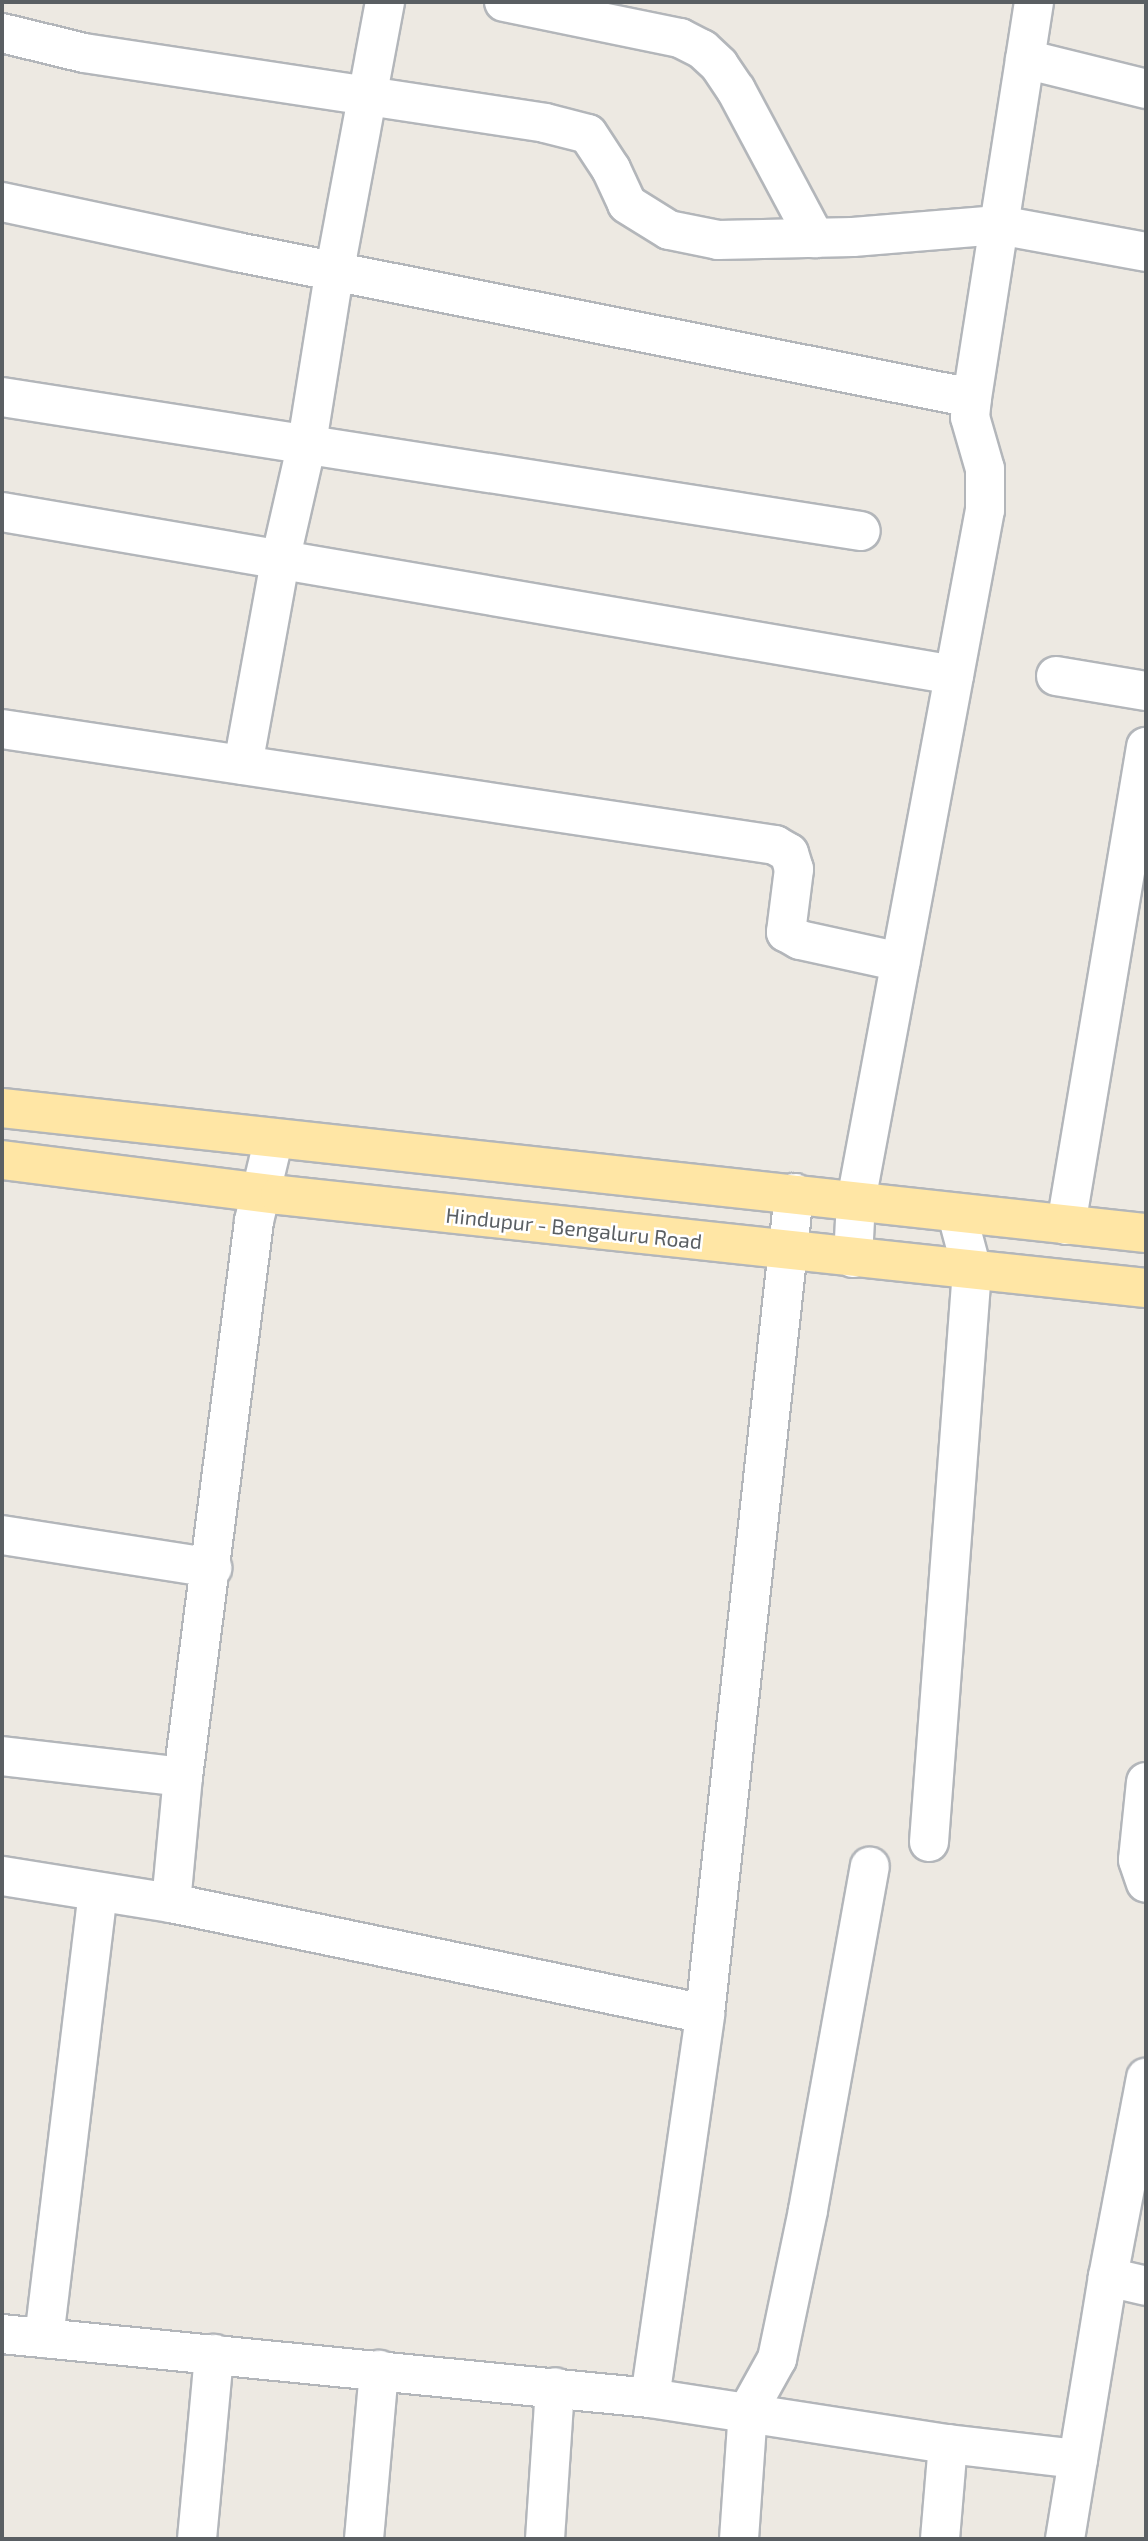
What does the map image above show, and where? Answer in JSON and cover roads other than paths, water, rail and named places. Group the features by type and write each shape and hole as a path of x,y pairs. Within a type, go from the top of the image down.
{"main road":[{"path":"2,1108 1146,1233"},
{"name":"Hindupur - Bengaluru Road","path":"2,1160 259,1193 1146,1288"}],"street":[{"path":"243,765 281,561 307,443 335,269 385,2"},
{"path":"504,2 680,38 702,49 719,65 736,90 815,238"},
{"path":"853,1258 856,1201 985,510 985,469 970,417 1034,2"},
{"path":"2,33 84,53 545,123 589,134 611,169 627,204 669,230 718,240 815,238 999,225 1146,251"},
{"path":"1025,59 1146,89"},
{"path":"2,202 237,252 335,269 972,398"},
{"path":"2,397 861,531"},
{"path":"2,512 954,675"},
{"path":"1056,676 1146,691"},
{"path":"2,729 775,845 789,853 793,869 786,932 800,940 901,962"},
{"path":"1066,1225 1146,747"},
{"path":"171,1903 183,1777 259,1193 274,1138"},
{"path":"650,2398 705,2014 794,1193"},
{"path":"929,1842 972,1270 957,1214"},
{"path":"2,1535 212,1568"},
{"path":"2,1756 183,1777"},
{"path":"1146,1782 1138,1860 1146,1883"},
{"path":"739,2539 748,2411 777,2359 808,2210 870,1867"},
{"path":"2,1876 171,1903 705,2014"},
{"path":"44,2338 98,1892"},
{"path":"1065,2539 1108,2277 1146,2078"},
{"path":"1108,2277 1146,2286"},
{"path":"2,2334 650,2398 748,2411 948,2444 1079,2459"},
{"path":"197,2539 214,2354"},
{"path":"364,2539 379,2370"},
{"path":"545,2539 555,2387"},
{"path":"940,2539 948,2444"}]}
